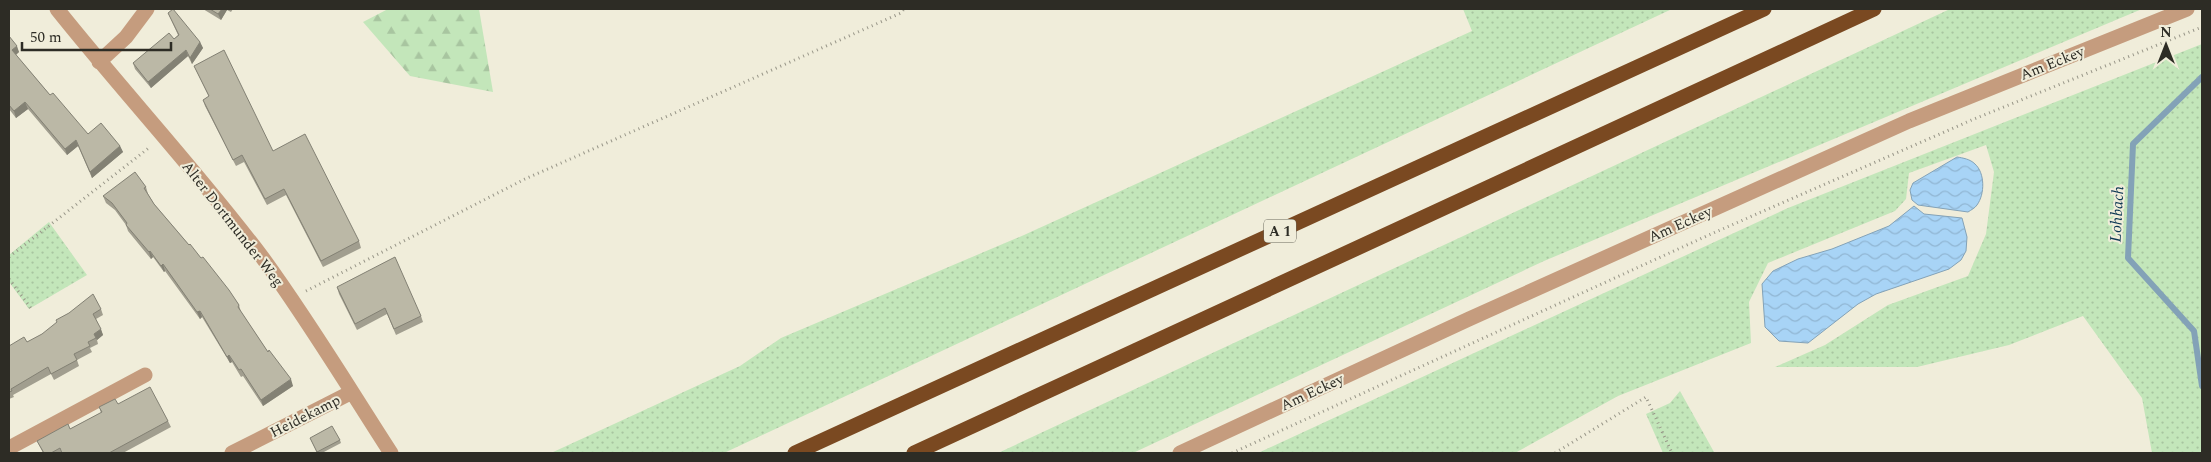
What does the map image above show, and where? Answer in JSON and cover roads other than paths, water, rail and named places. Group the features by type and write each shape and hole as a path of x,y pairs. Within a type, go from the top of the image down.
{"highway":[{"name":"A 1","path":"795,453 1764,9"},
{"path":"914,453 1874,9"}],"street":[{"name":"Alter Dortmunder Weg","path":"57,9 99,62 165,136 262,257 391,453"},
{"path":"99,62 126,37 148,9"},
{"name":"Am Eckey","path":"1180,453 1460,323 1909,122 2187,9"},
{"path":"9,448 144,375"},
{"name":"Heidekamp","path":"232,453 352,392"}],"water":[{"path":"1957,157 1973,162 1981,173 1983,190 1980,200 1975,207 1968,212 1918,205 1912,200 1910,190 1913,183"},
{"path":"1914,206 1924,214 1962,218 1967,237 1966,251 1961,260 1949,269 1876,294 1858,304 1808,343 1779,341 1765,327 1762,284 1773,271 1798,259 1832,249 1889,226"}],"waterway":[{"name":"Lohbach","path":"2202,77 2133,144 2128,258 2194,331 2202,386"}]}
